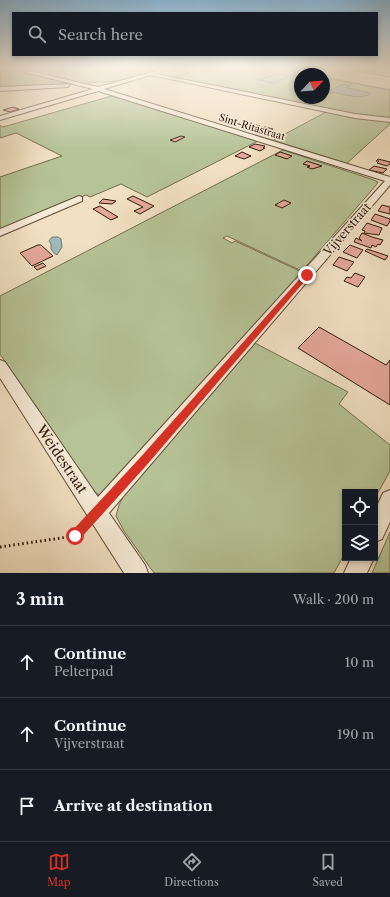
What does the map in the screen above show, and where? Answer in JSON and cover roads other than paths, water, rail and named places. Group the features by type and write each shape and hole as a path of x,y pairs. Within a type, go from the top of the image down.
{"street":[{"path":"0,118 76,96"},
{"name":"Sint-Ritastraat","path":"121,96 390,180"},
{"path":"257,96 355,116 390,120"},
{"name":"Vijverstraat","path":"97,512 390,180"},
{"path":"0,233 79,199"},
{"name":"Weidestraat","path":"0,366 137,573"},
{"path":"378,526 390,500"},
{"path":"356,573 362,561"}],"water":[{"path":"52,237 58,237 61,239 62,247 57,255 51,249 51,244 49,241"}]}
